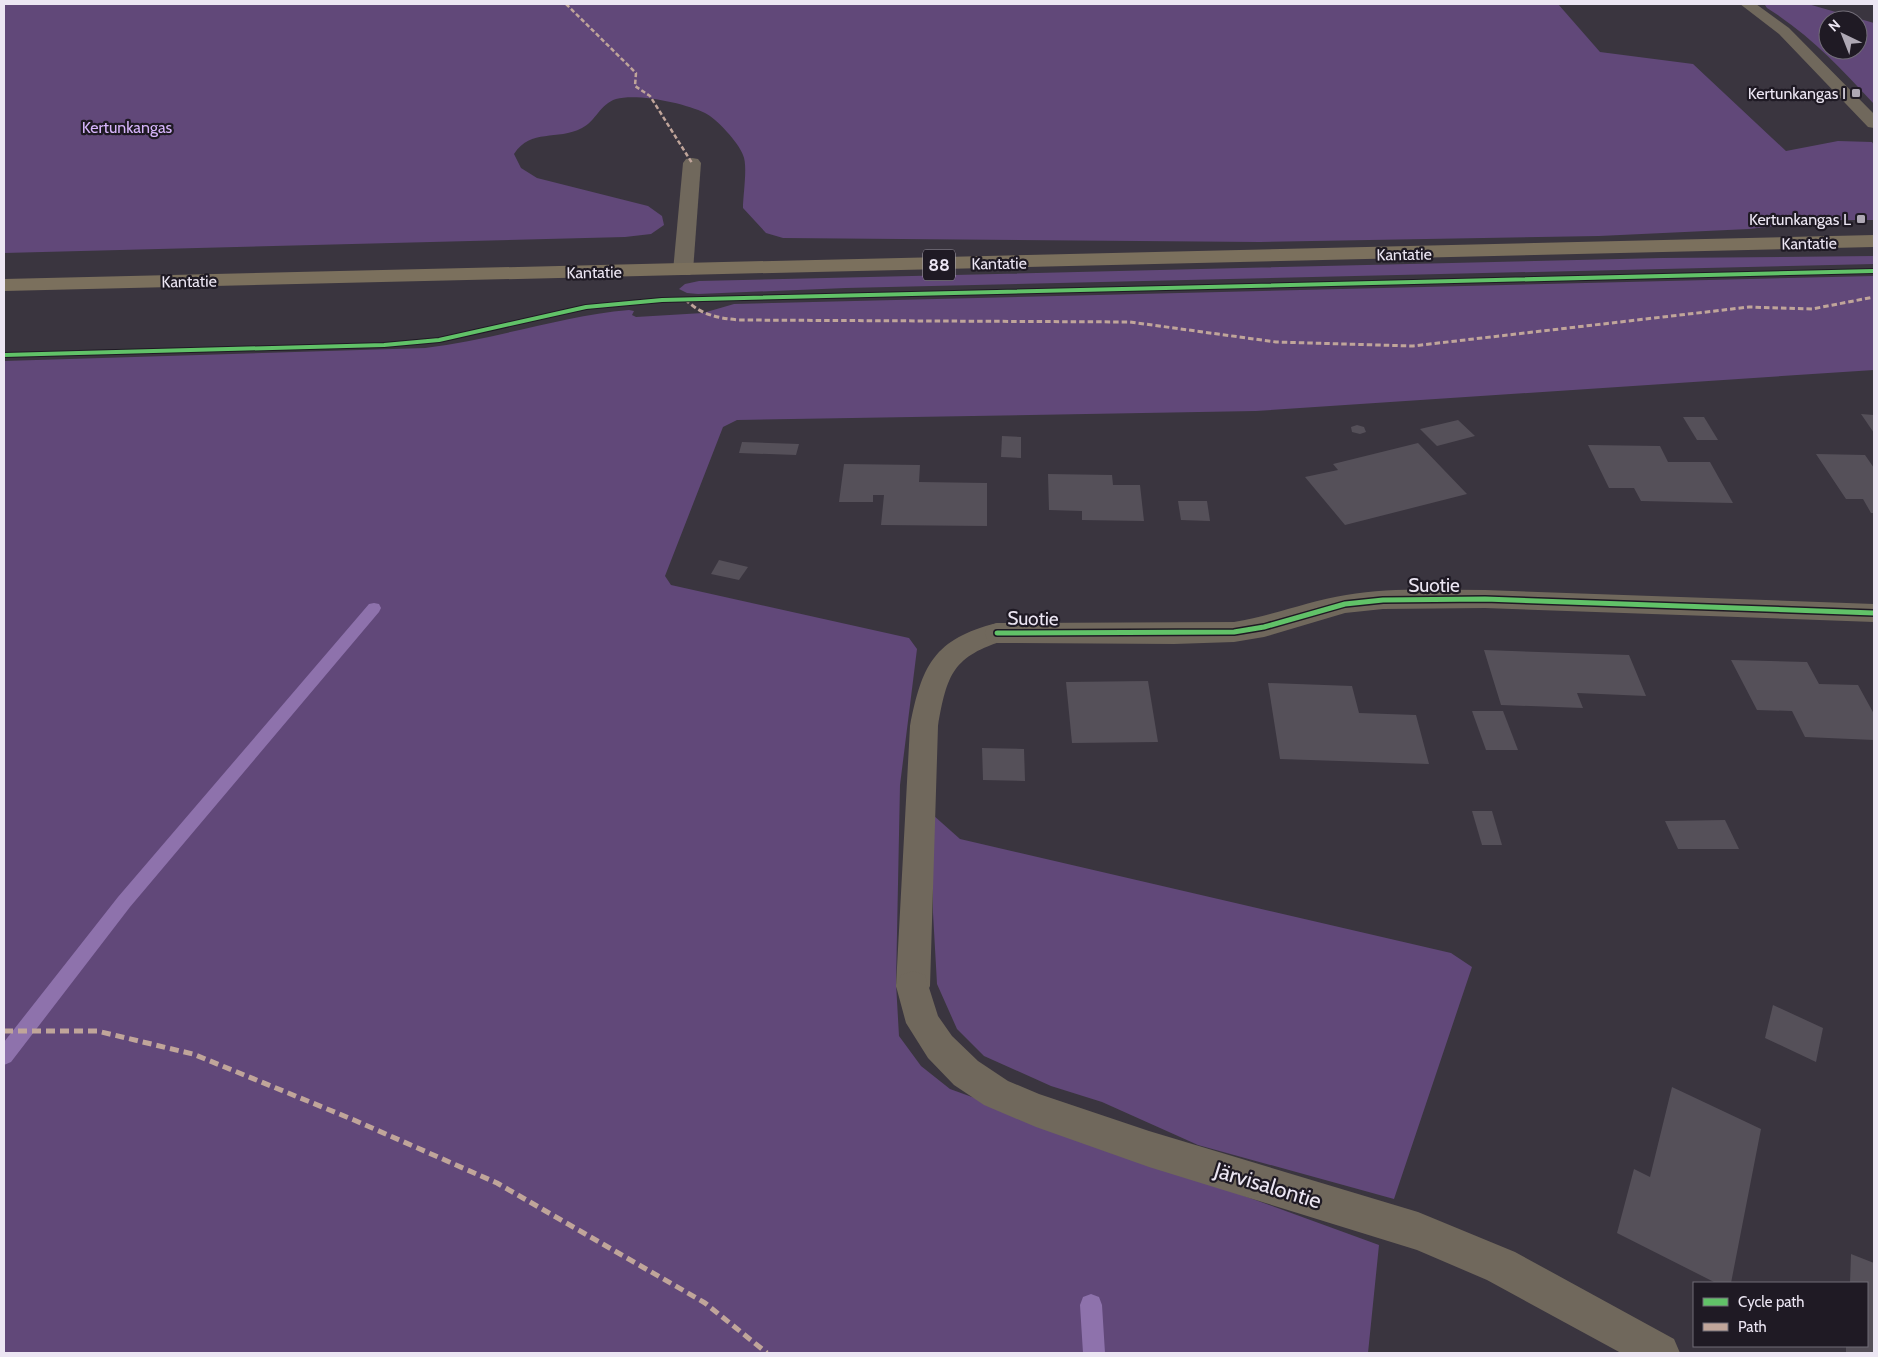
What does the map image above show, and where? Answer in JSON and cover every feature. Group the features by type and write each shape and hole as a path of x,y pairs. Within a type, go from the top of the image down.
{"main road":[{"name":"Kantatie","path":"4,285 683,271 1874,241"}],"street":[{"path":"1748,4 1784,31 1874,123"},
{"path":"683,271 692,164"},
{"name":"Suotie","path":"913,986 924,726 929,694 948,658 965,642 979,636 997,633 1174,634 1234,632 1264,627 1345,604 1383,600 1485,599 1874,613"},
{"name":"Järvisalontie","path":"913,986 923,1023 940,1047 966,1073 996,1093 1036,1110 1149,1149 1418,1231 1501,1266 1660,1353"}],"green space":[{"name":"Kertunkangas","path":"4,4 1558,4 1600,52 1693,64 1786,151 1838,141 1872,142 1874,145 1874,220 1827,220 1749,229 1599,236 1260,242 783,238 766,233 743,208 744,160 741,150 721,125 710,116 696,109 661,100 625,97 611,101 582,128 573,132 545,136 528,141 514,154 521,168 537,178 648,206 662,216 664,225 651,234 625,237 4,253"},
{"path":"1769,4 1808,4 1829,10 1818,10 1818,46 1797,29 1765,5"},
{"path":"1868,21 1874,23 1874,104 1832,60 1868,60"},
{"path":"1874,256 1874,264 846,288 698,294 687,293 679,289 685,284 699,281 1662,258"},
{"path":"1874,276 1874,370 1256,411 737,420 723,427 665,576 671,585 909,638 917,649 900,785 896,983 899,1036 921,1066 950,1089 1379,1245 1368,1353 4,1353 4,361 425,348 476,340 603,313 629,310 634,311 632,315 636,317 703,313 734,304"},
{"path":"933,815 960,839 1451,953 1472,967 1394,1199 1198,1145 1102,1102 1051,1086 984,1056 957,1029 937,984 933,913"}],"building":[{"path":"1861,414 1874,415 1874,433"},
{"path":"1683,417 1704,417 1718,440 1697,440"},
{"path":"1458,420 1475,436 1437,446 1420,429"},
{"path":"1357,425 1364,427 1366,432 1360,434 1352,432 1351,427"},
{"path":"1002,436 1021,437 1021,458 1001,457"},
{"path":"742,442 799,444 796,455 739,453"},
{"path":"1418,443 1467,494 1345,525 1305,477 1338,470 1333,464"},
{"path":"1588,445 1660,446 1668,462 1710,462 1733,503 1641,501 1634,488 1609,488"},
{"path":"1816,454 1865,455 1874,468 1874,513 1871,513 1863,499 1846,499"},
{"path":"844,464 920,465 919,482 987,483 987,526 881,525 884,495 873,495 873,502 839,502"},
{"path":"1048,474 1112,475 1113,485 1140,485 1144,521 1082,520 1082,511 1049,510"},
{"path":"1178,501 1207,501 1210,521 1181,520"},
{"path":"719,560 748,567 739,580 711,574"},
{"path":"1484,650 1629,655 1646,696 1577,693 1583,708 1501,705"},
{"path":"1731,660 1807,662 1819,684 1858,685 1874,714 1874,740 1805,737 1792,711 1757,710"},
{"path":"1148,681 1158,742 1072,743 1066,682"},
{"path":"1268,683 1352,686 1359,713 1416,715 1429,764 1280,759"},
{"path":"1472,711 1503,711 1518,750 1486,750"},
{"path":"982,748 1024,749 1025,781 983,780"},
{"path":"1472,811 1492,811 1502,845 1482,845"},
{"path":"1725,820 1739,849 1678,849 1665,821"},
{"path":"1773,1005 1823,1028 1816,1062 1765,1038"},
{"path":"1672,1087 1761,1129 1731,1282 1714,1282 1617,1233 1634,1169 1650,1177"},
{"path":"1851,1254 1874,1263 1874,1353 1846,1353 1846,1347 1868,1347 1868,1282 1850,1282"}],"waterway":[{"path":"4,1056 124,902 374,608"},
{"path":"1091,1305 1094,1353"}],"marked path":[{"path":"566,4 636,73 635,86 650,96 692,163"},
{"path":"685,299 697,310 709,316 739,320 1130,322 1276,342 1413,346 1749,307 1812,309 1874,297"},
{"path":"4,1031 97,1031 193,1054 354,1120 497,1183 705,1303 767,1353"}],"cycle path":[{"path":"4,355 384,345 439,340 586,307 662,300 1874,271"},
{"path":"997,633 1174,634 1234,632 1264,627 1345,604 1383,600 1485,599 1874,613"}],"place":[{"name":"Kertunkangas I","path":"1856,93"},
{"name":"Kertunkangas L","path":"1861,219"}]}
